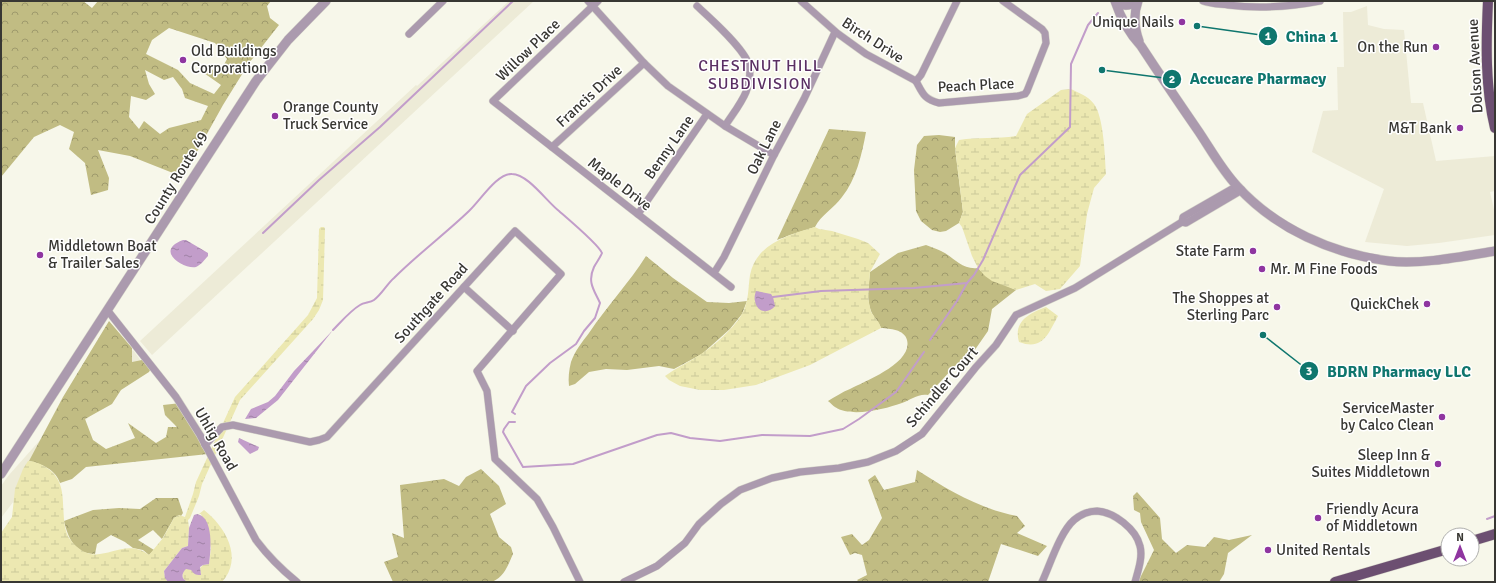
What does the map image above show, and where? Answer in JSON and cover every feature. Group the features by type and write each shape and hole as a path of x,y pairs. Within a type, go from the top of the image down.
{"main road":[{"name":"Dolson Avenue","path":"1488,1 1487,65 1489,94 1495,128"},
{"path":"1480,539 1495,534"},
{"path":"1335,582 1440,551"}],"street":[{"path":"408,34 443,1"},
{"name":"Birch Drive","path":"801,1 835,32 866,54 916,81"},
{"path":"916,81 921,75 957,1"},
{"name":"Peach Place","path":"916,81 923,94 929,100 939,103 1018,96 1025,94 1046,43 1045,33 1042,29 1003,1"},
{"path":"1115,1 1122,5 1131,5 1137,1"},
{"path":"1115,1 1121,19 1129,33 1141,46 1219,162 1239,188 1274,218 1297,232 1324,245 1350,253 1390,261 1419,261 1495,251"},
{"path":"1137,1 1134,14 1134,25 1141,46"},
{"path":"1204,1 1219,4 1263,8 1320,1"},
{"path":"593,3 644,63 668,86 725,126 774,154"},
{"name":"Willow Place","path":"493,101 593,3"},
{"name":"County Route 49","path":"1,474 256,81 288,40 323,4"},
{"path":"697,6 717,24 745,56 750,66 750,77 746,92 725,126"},
{"name":"Oak Lane","path":"714,273 724,257 774,154 804,99 835,32"},
{"name":"Francis Drive","path":"552,148 644,63"},
{"name":"Maple Drive","path":"493,101 731,287"},
{"name":"Benny Lane","path":"638,214 707,114"},
{"name":"Schindler Court","path":"624,582 657,566 685,543 699,524 721,504 740,490 772,478 800,472 839,468 868,462 896,451 922,434 976,367 996,345 1016,315 1074,288 1182,222 1183,217 1239,188"},
{"name":"Southgate Road","path":"206,445 222,427 233,425 310,442 327,437 515,231 562,274 477,372 487,391 495,458 538,499 580,582"},
{"path":"464,287 512,331"},
{"name":"Uhlig Road","path":"108,311 176,397 206,445 256,540 282,570 297,582"},
{"path":"1042,582 1069,525 1080,516 1097,512 1106,513 1121,521 1137,538 1141,551 1135,582"}],"shaded area":[{"path":"509,1 534,1 152,355 140,341 416,85 417,86"},
{"path":"1367,6 1368,25 1384,29 1404,30 1411,103 1423,103 1436,161 1495,156 1495,191 1490,192 1495,214 1495,235 1407,246 1365,242 1384,189 1312,152 1323,111 1338,110 1337,67 1344,67 1343,12 1351,12"},
{"path":"133,350 144,365 71,434 35,473 1,518 1,486 9,475 57,421"}],"green space":[{"path":"1,1 83,1 92,8 98,1 271,1 267,6 270,18 279,25 249,63 223,105 183,177 130,156 98,150 109,178 108,190 91,195 85,163 69,149 74,132 60,125 34,137 1,177","holes":["169,28 215,43 227,59 220,72 203,67 204,73 221,85 214,94 190,83 178,70 146,54 152,40","145,70 164,80 173,77 182,89 185,98 208,106 201,120 169,128 160,134 144,121 139,129 129,117 131,96 146,100 155,94 149,84"]},
{"path":"1071,89 1089,99 1097,110 1102,128 1106,174 1094,188 1087,214 1080,266 1060,289 1046,291 1035,284 1016,290 992,281 985,276 978,268 972,256 962,227 959,223 963,212 955,148 959,140 1016,136 1027,114 1061,90"},
{"path":"829,129 866,132 855,175 839,201 815,227 777,240"},
{"path":"939,135 955,137 963,212 959,223 946,231 940,232 932,230 921,221 916,211 914,170 917,145 924,136"},
{"path":"324,227 325,229 323,300 319,310 313,319 240,400 202,484 199,496 188,520 188,546 182,548 164,571 165,578 168,582 1,582 1,533 12,517 15,489 28,461 36,462 45,467 54,474 58,480 61,487 65,527 68,536 79,549 89,554 99,554 128,548 138,550 149,555 163,538 174,518 179,515 185,517 196,482 235,397 308,315 317,298 319,229"},
{"path":"815,227 868,243 880,254 870,272 868,298 871,312 881,328 810,365 756,385 724,390 700,390 680,386 669,380 665,376 706,351 724,336 739,319 746,305 753,264 766,248 784,238"},
{"path":"926,245 939,250 962,265 978,268 991,278 1016,290 992,309 988,331 972,354 955,366 928,395 918,396 902,403 878,410 850,412 835,407 828,401 896,364 903,356 907,348 907,340 903,334 896,330 881,328 872,313 869,306 868,297 870,272 898,253"},
{"path":"646,256 673,278 707,302 729,303 747,301 742,314 730,329 702,354 674,369 659,366 627,370 606,369 589,372 575,384 569,386 570,365 581,343"},
{"path":"1046,307 1058,316 1048,335 1044,339 1034,344 1019,342 1018,329 1024,319 1034,312"},
{"path":"109,321 132,348 132,362 147,359 152,366 149,372 121,390 112,404 85,419 93,440 106,449 135,438 128,423 156,443 166,437 168,427 177,427 165,415 163,405 181,403 208,454 86,467 72,479 60,483 55,474 48,468 29,461 63,397"},
{"path":"481,469 499,486 506,504 490,514 499,537 511,547 513,554 503,574 492,582 393,582 384,562 398,557 392,533 404,538 400,485 444,479 459,486 466,477"},
{"path":"917,470 940,485 977,504 1017,516 1025,526 1017,533 1047,546 1038,556 1001,544 988,582 859,582 857,580 867,575 862,555 855,553 850,555 841,537 852,534 862,545 869,540 882,518 868,480 875,475 884,490 915,482"},
{"path":"1137,492 1160,518 1162,539 1176,553 1187,545 1205,547 1214,537 1229,540 1252,535 1228,553 1224,574 1219,582 1138,582 1154,550 1141,522 1140,513 1134,510 1133,496"},
{"path":"156,498 178,498 183,513 181,516 179,515 174,518 162,539 153,530 138,540 154,550 149,555 143,550 133,548 111,535 97,544 95,554 82,551 77,548 70,539 64,521 93,510 119,508 140,509"},
{"path":"204,510 225,533 232,553 228,573 222,582 188,582 182,576 186,568 201,574 200,568 203,565 209,564 211,548 201,514 199,514"}],"water":[{"path":"186,240 208,253 208,256 198,266 185,266 174,259 171,254 171,249 174,244"},
{"path":"756,291 771,294 775,306 767,311 758,308 755,300"},
{"path":"333,330 278,400 256,418 245,419 251,409 268,402 275,396 294,371"},
{"path":"239,438 259,447 258,450 250,454 238,442"},
{"path":"197,514 202,516 209,528 211,543 209,564 200,567 201,575 186,569 182,576 188,582 168,582 165,578 164,571 182,548 188,546 189,528 194,515"}],"waterway":[{"path":"263,233 319,180 380,127 513,1"},
{"path":"930,340 983,260 1020,175 1070,127 1071,64 1088,25 1098,13"},
{"path":"333,330 356,307 377,298 391,280 451,228 500,178 506,175 518,175 531,183 554,207 589,238 602,253 594,267 591,277 592,286 600,303 595,318 584,331 576,344 550,363 526,386 512,412 515,414"},
{"path":"773,297 821,291 914,288 967,283"},
{"path":"515,422 509,422 503,432 523,467 573,464 657,435 671,433 690,438 720,441 762,435 810,436 843,429 896,392 924,352"},
{"path":"1487,519 1495,516"}],"place":[{"name":"Unique Nails","path":"1182,22"},
{"name":"China 1","path":"1197,26"},
{"name":"On the Run","path":"1436,47"},
{"name":"Old Buildings Corporation","path":"183,60"},
{"name":"Accucare Pharmacy","path":"1102,70"},
{"name":"Orange County Truck Service","path":"275,116"},
{"name":"M&T Bank","path":"1460,128"},
{"name":"State Farm","path":"1253,251"},
{"name":"Middletown Boat & Trailer Sales","path":"40,255"},
{"name":"Mr. M Fine Foods","path":"1262,269"},
{"name":"QuickChek","path":"1427,304"},
{"name":"The Shoppes at Sterling Parc","path":"1277,307"},
{"name":"BDRN Pharmacy LLC","path":"1263,335"},
{"name":"ServiceMaster by Calco Clean","path":"1442,417"},
{"name":"Sleep Inn & Suites Middletown","path":"1438,464"},
{"name":"Friendly Acura of Middletown","path":"1318,518"},
{"name":"United Rentals","path":"1268,550"}],"district":[{"name":"CHESTNUT HILL SUBDIVISION","path":"760,74"}]}
